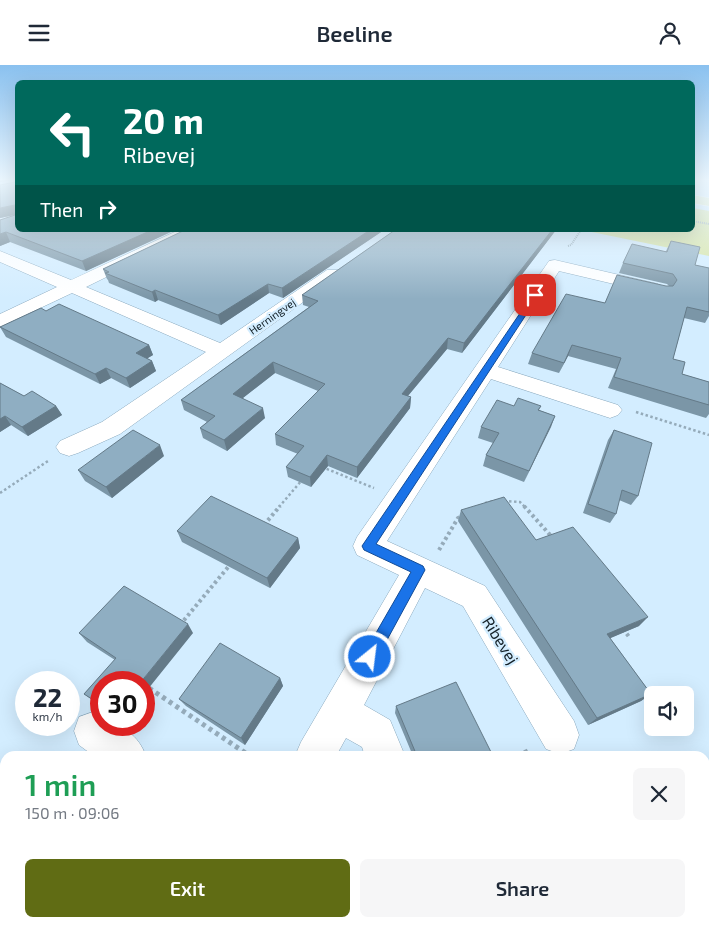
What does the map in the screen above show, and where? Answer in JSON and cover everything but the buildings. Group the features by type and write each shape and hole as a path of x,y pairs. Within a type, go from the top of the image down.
{"street":[{"path":"0,321 187,232"},
{"name":"Ribevej","path":"560,735 474,596 368,546 568,246"},
{"path":"0,256 221,351"},
{"name":"Herningvej","path":"70,447 111,428 349,263"},
{"path":"555,265 660,290"},
{"path":"486,371 610,410"},
{"path":"318,751 419,570"},
{"path":"340,712 376,734 383,751"},
{"path":"100,736 119,751"}],"path":[{"path":"695,222 709,225"},
{"path":"568,246 571,245 581,232"},
{"path":"610,410 625,408 709,435"},
{"path":"0,493 70,447"},
{"path":"315,464 399,499"},
{"path":"261,529 303,478"},
{"path":"483,504 492,500 520,502 557,543"},
{"path":"419,570 436,556 458,518 466,513"},
{"path":"180,625 229,566"},
{"path":"619,624 630,638"},
{"path":"155,692 243,751"}],"green space":[{"path":"695,219 709,219 709,256 592,232 695,232"}],"route":[{"path":"370,657 419,570 368,546 535,295"}]}
